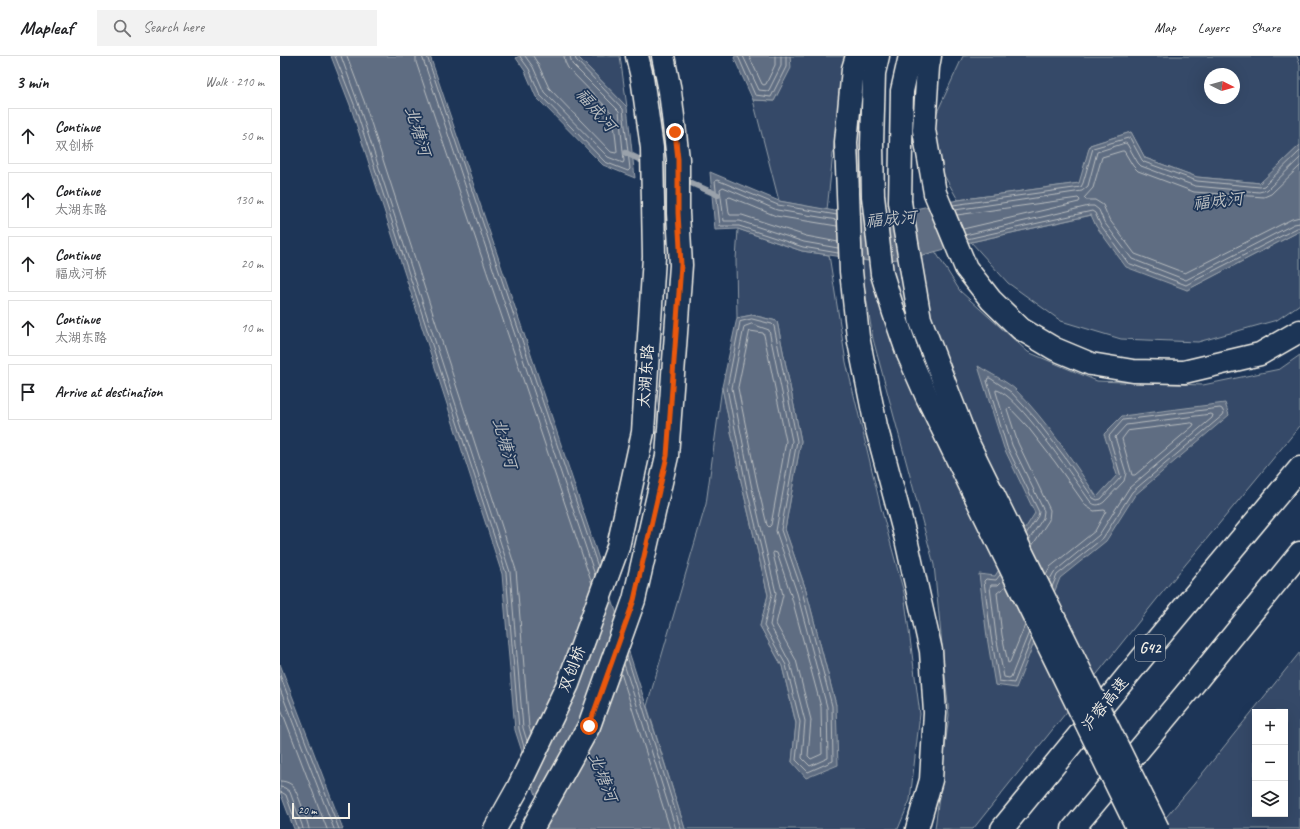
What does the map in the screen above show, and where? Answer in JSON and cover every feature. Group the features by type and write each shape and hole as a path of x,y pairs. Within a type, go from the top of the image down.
{"main road":[{"name":"太湖东路","path":"618,547 643,432 654,257 652,148 642,77 637,56"},
{"name":"太湖东路","path":"532,828 589,726 634,600 667,456 681,265 678,213 678,159 670,91 663,56"},
{"path":"857,56 853,69 846,142 851,271 858,336 876,426 906,539 930,651 935,713 931,780 917,829"},
{"path":"878,56 874,73 872,145 873,196 882,274 894,313 908,354 931,404 1138,829"},
{"path":"910,56 902,91 900,202 920,319 966,438 1158,829"},
{"path":"930,56 924,130 935,193 966,268 991,300 1022,329 1055,349 1090,364 1133,371 1184,372 1260,354 1300,331"},
{"name":"沪蓉高速","path":"1002,829 1300,468"},
{"name":"双创桥","path":"494,829 518,788 568,684 618,547"},
{"path":"1077,825 1300,553"}],"shaded area":[{"path":"577,56 620,56 627,107"},
{"path":"790,56 846,56 842,68 827,210 779,201 753,100 774,101 790,68"},
{"path":"963,56 1297,56 1300,65 1300,145 1261,183 1197,177 1145,158 1131,132 1090,145 1080,183 958,200 940,168 934,119"},
{"path":"1092,215 1096,226 1187,290 1300,231 1300,304 1277,320 1198,342 1121,339 1061,321 1008,283 971,242"},
{"path":"738,229 802,251 829,255 846,362 881,508 904,593 920,714 910,800 898,829 685,829 647,706 706,504 722,387 742,486 768,595 760,626 782,666 796,724 792,762 836,705 806,590 785,529 801,441 777,321 752,315 737,318 736,260"},
{"path":"935,251 960,291 1028,352 1097,381 1203,385 1280,369 1300,355 1300,426 1157,599 973,829 935,829 949,715 934,565 873,339 860,260 877,262 923,255"},
{"path":"1300,652 1300,829 1156,829 1252,712 1252,817 1288,817 1288,709 1254,709"}],"water":[{"name":"北塘河","path":"331,56 430,56 592,538 685,829 547,829 515,730 502,574 350,105"},
{"path":"519,56 577,56 627,107 635,178 603,165 536,97 525,71 516,58"},
{"path":"735,56 790,56 791,68 774,101 753,100 734,58"},
{"path":"1131,132 1145,158 1197,177 1260,183 1300,145 1300,231 1187,290 1126,267 1096,226 1091,215 971,242 923,255 877,262 802,251 738,229 715,230 710,172 779,201 835,211 891,214 958,200 1079,183 1090,145"},
{"path":"752,315 777,321 801,441 785,529 806,590 836,705 838,765 806,778 792,762 796,723 782,666 760,626 768,595 742,486 722,387 737,318"},
{"path":"978,366 1011,386 1027,401 1059,441 1097,497 1117,475 1104,434 1122,416 1225,403 1229,415 1135,495 1106,541 1060,578 1016,688 995,685 979,574 995,576 1035,513 1004,448"},
{"path":"280,664 343,829 294,829 280,792"}],"waterway":[{"name":"福成河","path":"626,153 649,164"},
{"name":"福成河","path":"682,179 718,195"}],"route":[{"path":"589,726 634,600 667,456 681,265 678,213 678,159 675,132"}]}
